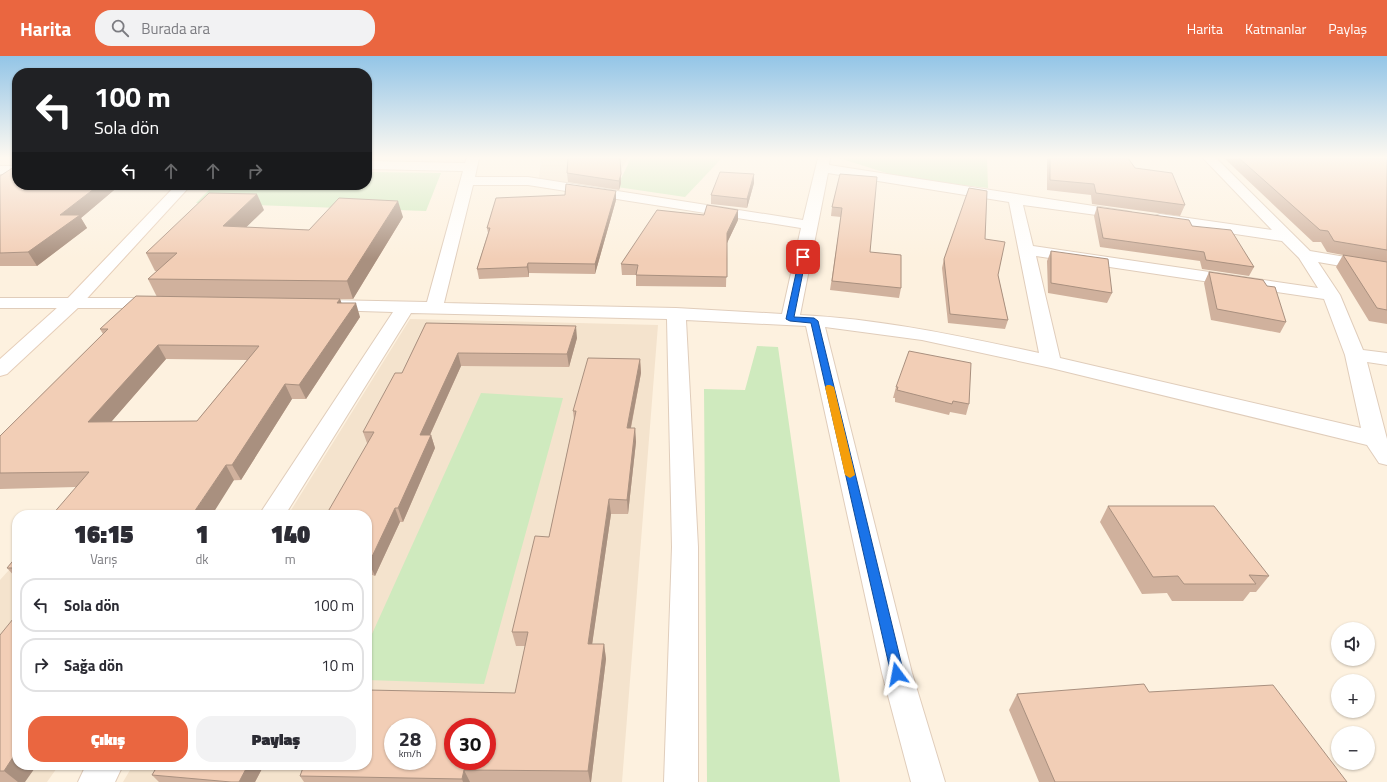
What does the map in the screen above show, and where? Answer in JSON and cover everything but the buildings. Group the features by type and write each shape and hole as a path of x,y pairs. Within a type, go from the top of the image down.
{"street":[{"path":"0,370 74,302 178,192"},
{"path":"434,308 464,192"},
{"path":"597,192 809,225"},
{"path":"816,192 809,225 802,320 897,674 928,782"},
{"path":"973,192 1015,200 1288,237"},
{"path":"1243,192 1305,256 1331,295 1355,355 1381,448"},
{"path":"1015,200 1051,362"},
{"path":"1026,250 1331,295"},
{"path":"1305,256 1387,269"},
{"path":"0,303 175,303"},
{"path":"309,305 676,314 802,320 922,334 1051,362 1381,448"},
{"path":"275,510 405,307"},
{"path":"676,314 685,547 681,782"},
{"path":"1355,355 1387,359"},
{"path":"95,782 103,770"}],"shaded area":[{"path":"410,319 658,325 622,782 123,782 130,770 372,770 372,510 291,510"},
{"path":"12,567 12,770 55,770 47,782 0,782 0,580"}],"green space":[{"path":"207,192 434,192 426,211 196,203"},
{"path":"650,192 690,192 685,197"},
{"path":"757,346 778,347 840,782 707,782 704,389 745,390"},
{"path":"481,393 563,398 484,684 372,680 372,634"}],"slow traffic":[{"path":"830,387 850,475"}],"route":[{"path":"803,257 790,319 814,321 897,674"}]}
